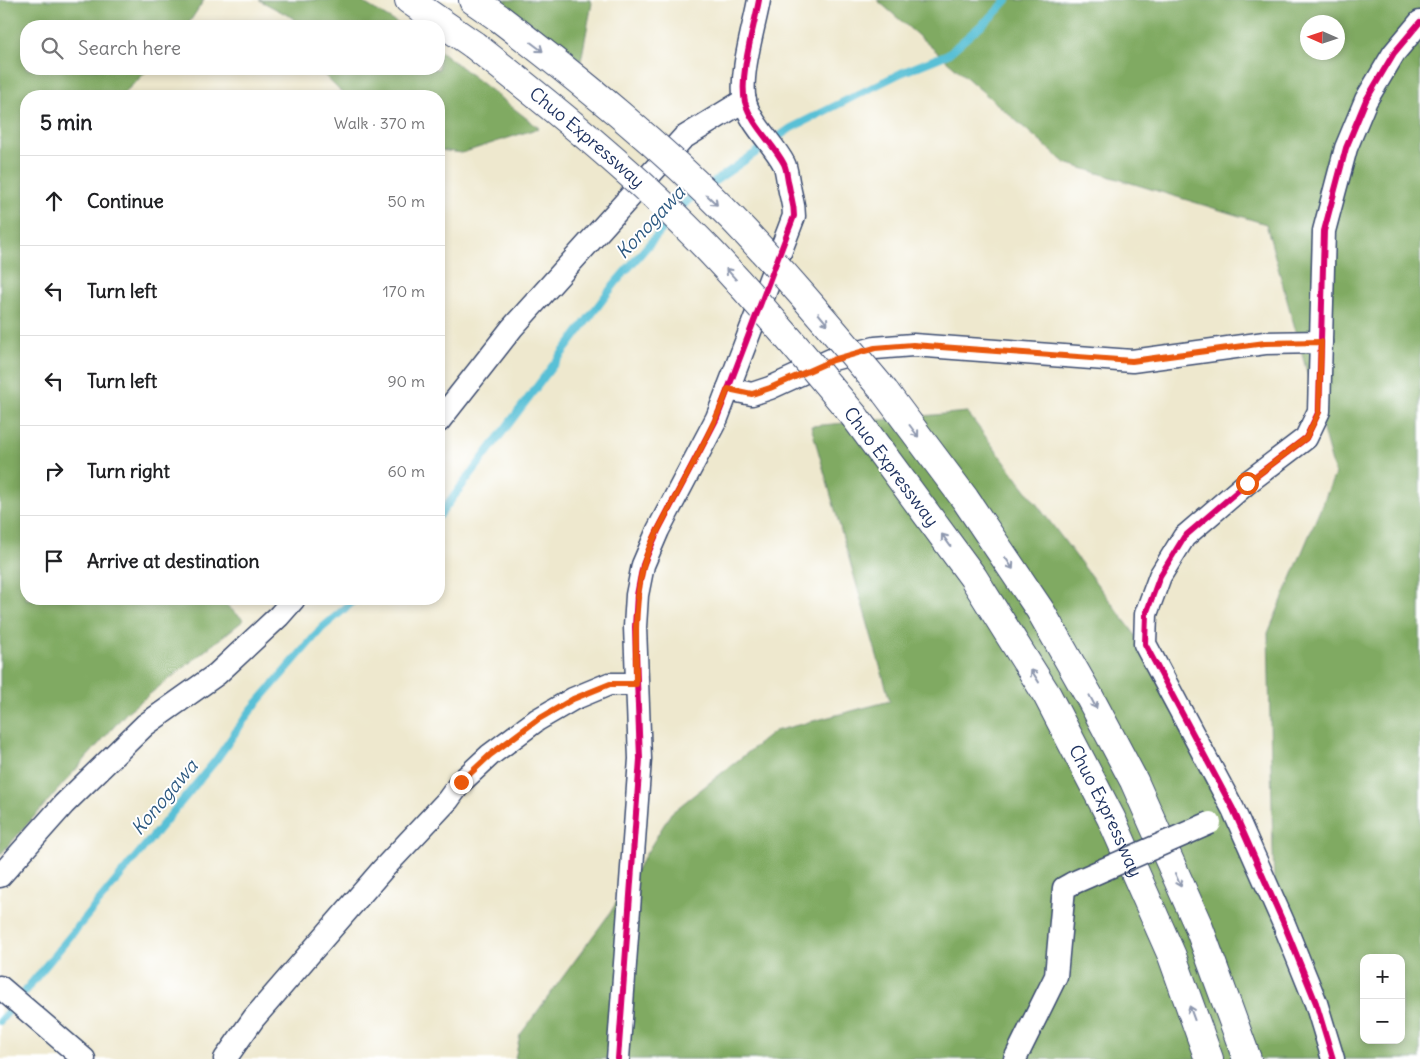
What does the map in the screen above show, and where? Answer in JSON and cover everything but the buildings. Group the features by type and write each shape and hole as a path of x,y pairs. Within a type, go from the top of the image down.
{"highway":[{"name":"Chuo Expressway","path":"409,0 438,20"},
{"name":"Chuo Expressway","path":"473,0 575,76 653,143 732,218 808,301 885,392 965,499 1040,610 1089,696 1134,781 1198,926 1247,1059"},
{"name":"Chuo Expressway","path":"445,25 474,45 553,107 628,172 703,244 792,340 855,417 972,577 1047,695 1114,827 1172,956 1209,1059"}],"street":[{"path":"618,1059 640,759 635,627 637,595 643,565 658,530 717,418 794,216 794,202 789,190 785,165 748,111 745,100 744,76 759,0"},
{"path":"1333,1059 1316,1002 1233,809 1145,644 1146,614 1160,576 1184,538 1247,483 1306,438 1319,412 1324,232 1346,148 1366,100 1394,53 1420,22"},
{"path":"445,412 512,328 683,138 745,100"},
{"path":"728,389 752,394 833,360 875,348 913,345 1132,361 1265,343 1321,342"},
{"path":"0,876 64,804 145,725 217,674 289,605"},
{"path":"225,1059 254,1018 377,876 448,800 461,782 490,755 537,720 573,699 610,684 636,684"},
{"path":"1015,1059 1056,976 1064,888 1210,823 1233,809"},
{"path":"0,987 84,1059"}],"green space":[{"path":"0,0 204,0 191,20 20,20 20,75 143,75 127,90 20,90 20,605 226,605 244,620 127,712 0,855"},
{"path":"259,0 359,0 392,20 294,20"},
{"path":"500,0 590,0 592,3 581,61"},
{"path":"877,0 1420,0 1420,1059 515,1059 520,1035 610,913 671,813 775,731 890,701 811,426 967,412 1134,633 1274,894 1268,633 1335,474 1266,224 1065,163"},
{"path":"445,55 539,128 462,153 445,151 445,90 339,90 324,75 445,75"}],"waterway":[{"name":"Konogawa","path":"708,186 791,128 901,73 948,54 993,15 1007,0"},
{"name":"Konogawa","path":"445,508 616,282 687,201 698,193"},
{"name":"Konogawa","path":"0,1021 216,760 251,710 322,628 349,605"}],"cycle path":[{"path":"618,1059 640,759 635,627 637,595 643,565 658,530 717,418 794,216 784,164 752,119 745,102 745,65 759,0"},
{"path":"1333,1059 1316,1003 1284,924 1233,809 1145,644 1146,614 1160,576 1184,537 1247,483 1306,438 1319,411 1324,231 1346,148 1366,100 1394,53 1420,22"}],"route":[{"path":"461,782 490,755 537,720 573,699 610,684 636,684 635,627 637,595 643,565 658,530 717,418 728,389 752,394 833,360 875,348 913,345 1132,361 1265,343 1321,342 1319,412 1306,438 1247,483"}]}
